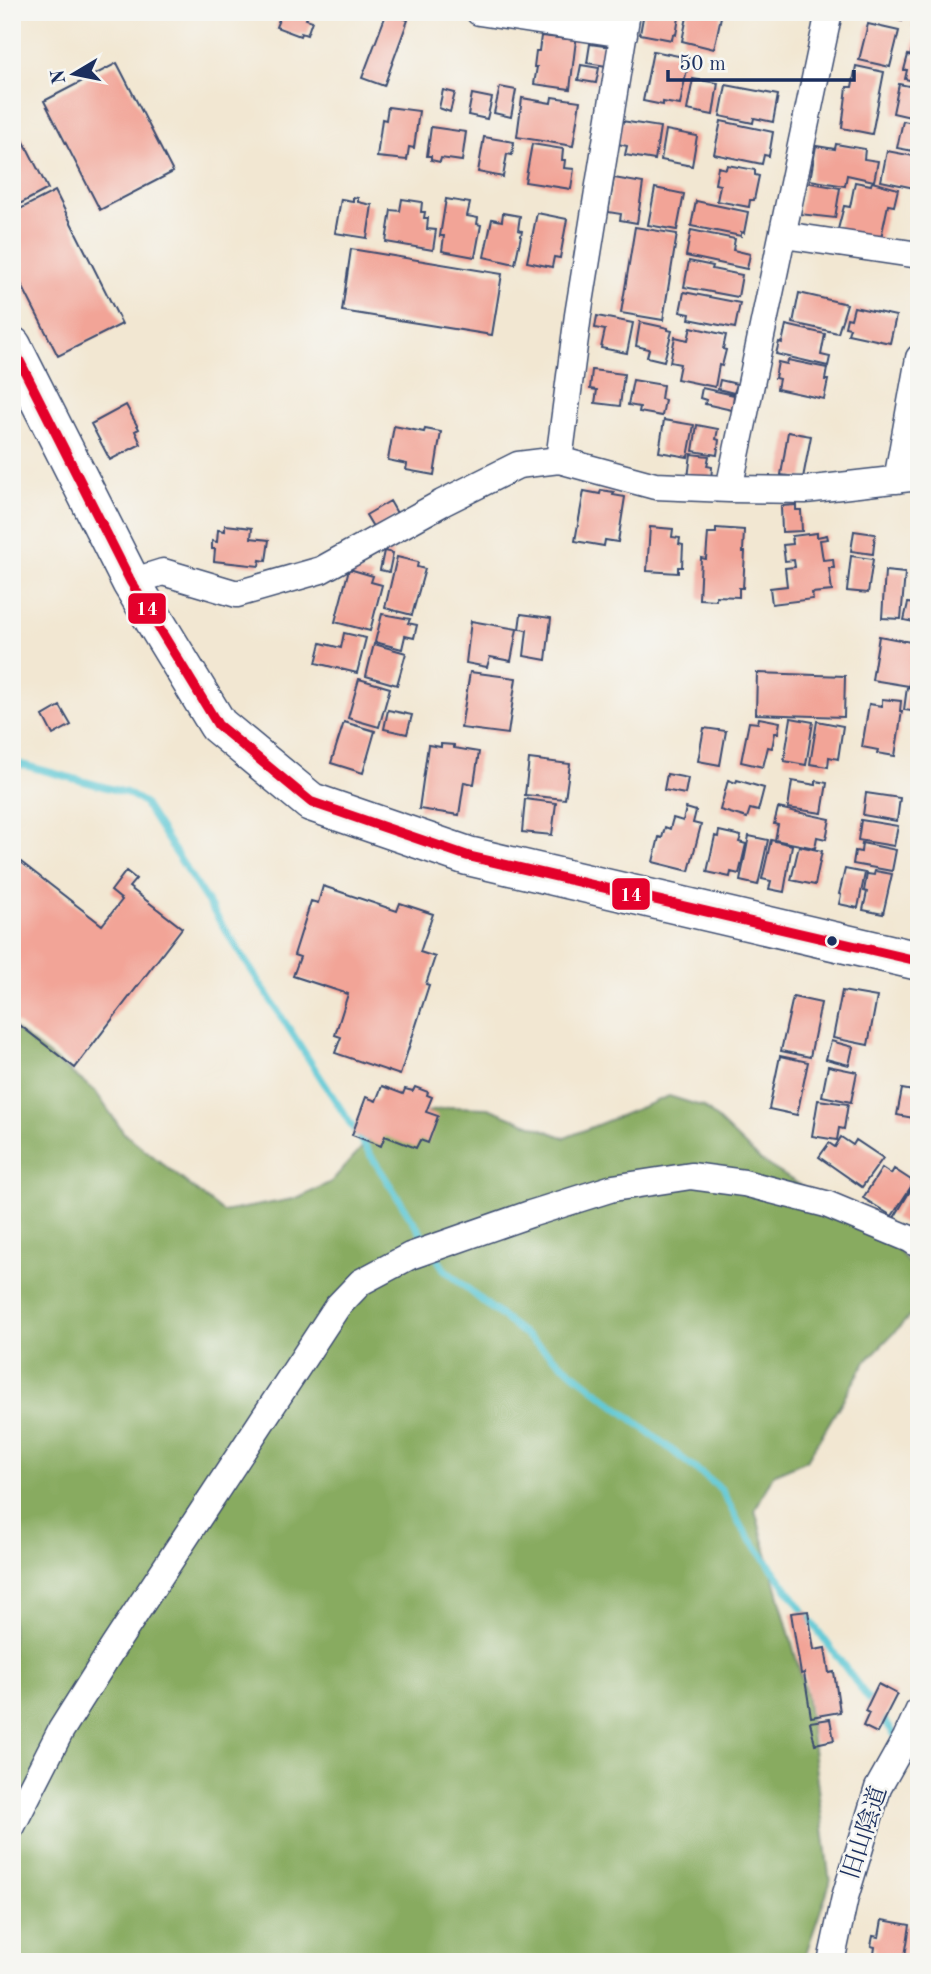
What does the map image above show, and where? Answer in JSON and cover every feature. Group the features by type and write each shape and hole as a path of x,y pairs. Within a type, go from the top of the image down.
{"street":[{"path":"479,12 626,23 578,316 559,460"},
{"path":"729,489 829,12"},
{"path":"783,235 919,255"},
{"path":"12,346 131,582 218,724 311,802 468,856 919,961"},
{"path":"131,582 163,572 237,594 321,570 517,465 559,460 655,486 729,489 805,490 908,479 919,358"},
{"path":"12,1826 61,1730 114,1646 337,1307 361,1282 410,1256 542,1210 613,1188 691,1176 744,1184 826,1204 919,1245"},
{"name":"旧山陰道","path":"831,1962 845,1898 878,1788 919,1710"}],"green space":[{"path":"12,1027 95,1091 124,1133 223,1212 299,1198 331,1182 380,1127 414,1115 451,1107 488,1108 565,1138 669,1096 704,1107 761,1161 891,1241 914,1270 919,1307 866,1361 807,1460 773,1475 755,1510 806,1694 830,1883 803,1962 12,1962"}],"building":[{"path":"282,12 309,12 306,19 312,21 307,35 301,33 300,36 276,27"},
{"path":"387,12 408,20 384,86 362,78"},
{"path":"644,12 680,12 676,35 673,34 672,40 640,34"},
{"path":"688,12 722,12 714,49 682,41"},
{"path":"869,12 904,12 902,21"},
{"path":"916,12 919,12 919,54 911,53 918,28 912,27"},
{"path":"868,24 899,31 890,67 859,60"},
{"path":"541,36 576,40 570,89 534,84 536,51 539,51"},
{"path":"590,44 611,47 607,66 587,63"},
{"path":"653,51 689,58 680,105 643,101"},
{"path":"908,55 919,57 919,82 905,79 907,70 904,70"},
{"path":"117,63 173,172 100,210 44,101"},
{"path":"581,65 599,68 596,83 578,80"},
{"path":"856,66 884,72 872,134 842,128 847,87 852,87"},
{"path":"693,79 718,83 713,115 687,110"},
{"path":"899,84 919,88 919,119 893,113"},
{"path":"726,85 778,95 773,122 754,118 753,123 720,116"},
{"path":"500,87 516,90 511,117 494,113"},
{"path":"443,90 455,93 450,112 439,108"},
{"path":"472,94 492,98 487,119 468,115"},
{"path":"552,97 580,101 573,146 517,137 522,98 551,103"},
{"path":"388,107 419,111 414,148 409,147 407,160 377,157 382,119 386,120"},
{"path":"12,118 48,189 12,208"},
{"path":"622,121 660,127 655,160 625,155 627,146 618,144"},
{"path":"721,121 773,132 769,156 764,155 762,164 714,154"},
{"path":"903,121 919,124 919,152 897,148"},
{"path":"431,127 466,132 462,161 441,158 440,162 427,156"},
{"path":"666,130 697,136 692,166 661,160"},
{"path":"484,137 514,142 512,155 507,154 503,177 478,172"},
{"path":"532,144 563,149 564,168 574,169 571,189 525,182"},
{"path":"836,144 865,149 864,159 878,161 874,181 847,175 845,186 810,180 816,146 835,149"},
{"path":"887,151 919,157 919,189 881,181"},
{"path":"727,165 755,170 755,175 759,176 754,200 750,200 749,207 717,201 720,185 715,184 718,167 726,169"},
{"path":"614,178 643,183 637,223 620,220 621,214 608,212"},
{"path":"805,182 840,188 835,218 799,214"},
{"path":"855,182 871,185 872,182 898,189 894,206 888,205 879,247 836,237 844,206 850,207"},
{"path":"655,188 684,194 677,230 648,225"},
{"path":"55,191 122,324 58,356 12,266 12,213"},
{"path":"353,197 358,198 358,202 372,205 367,238 335,233 341,199 353,201"},
{"path":"402,199 422,202 421,212 425,212 424,218 428,218 427,229 436,230 433,250 386,242 391,210 400,211"},
{"path":"446,199 470,203 467,216 478,218 477,224 481,225 475,257 442,251 444,236 440,236"},
{"path":"696,201 748,212 744,233 741,232 741,236 691,226"},
{"path":"503,213 520,216 518,230 522,231 515,264 484,257 492,219 502,221"},
{"path":"537,213 567,219 560,258 554,257 552,267 527,262"},
{"path":"635,227 677,234 663,320 621,313"},
{"path":"691,230 735,239 733,250 750,254 747,269 686,256"},
{"path":"351,249 502,274 492,335 342,311"},
{"path":"689,261 742,275 738,297 684,287"},
{"path":"684,292 740,303 735,328 689,319 690,314 680,312"},
{"path":"799,293 847,304 838,333 793,323"},
{"path":"854,307 896,316 890,343 848,334 850,328 845,327 847,318 851,319"},
{"path":"597,316 633,323 627,353 601,348 605,330 595,328"},
{"path":"640,322 672,331 664,361 647,357 649,349 636,346"},
{"path":"786,325 825,334 821,355 830,357 828,366 776,354"},
{"path":"691,327 726,335 723,349 726,350 722,366 719,365 715,387 677,379 680,364 670,362 675,337 688,340"},
{"path":"788,360 827,368 825,380 828,380 824,399 777,389 779,379 775,378 778,362 787,364"},
{"path":"592,370 624,374 620,406 595,403 597,390 590,389"},
{"path":"633,380 663,385 661,399 665,400 662,416 639,412 640,407 628,405"},
{"path":"720,380 737,384 734,393 718,389"},
{"path":"702,388 734,395 732,410 705,404 706,400 700,398"},
{"path":"126,405 139,429 135,431 141,444 110,460 91,424"},
{"path":"664,420 694,425 688,457 659,452"},
{"path":"697,425 718,429 717,455 693,451"},
{"path":"394,426 424,432 425,429 441,432 434,475 406,470 407,464 388,460"},
{"path":"788,432 811,436 803,478 781,475"},
{"path":"691,454 709,456 707,466 712,467 711,481 688,478"},
{"path":"601,490 625,497 618,542 605,540 604,546 575,541 584,491 600,494"},
{"path":"390,501 398,515 375,530 366,515"},
{"path":"796,505 796,510 801,510 802,531 782,532 781,506"},
{"path":"225,525 252,528 251,538 269,540 266,561 260,560 259,566 214,561 215,549 212,549 212,541 217,542 218,530 225,531"},
{"path":"650,527 673,529 672,537 680,538 679,544 683,545 682,567 678,567 678,573 647,571"},
{"path":"716,528 744,530 743,588 739,588 739,597 716,596 716,600 699,599 701,558 706,559 708,533 716,533"},
{"path":"854,531 875,534 873,554 851,551"},
{"path":"817,533 817,537 827,535 828,539 820,540 823,560 833,559 834,568 829,568 832,591 812,593 813,599 772,604 770,588 787,586 785,568 795,567 794,560 785,561 783,545 793,544 792,536"},
{"path":"384,551 393,553 389,572 380,570"},
{"path":"851,556 873,559 868,593 847,591"},
{"path":"397,557 418,562 417,567 425,569 412,615 385,608"},
{"path":"349,569 373,576 371,582 382,585 370,631 335,622"},
{"path":"885,571 905,573 901,619 882,618"},
{"path":"908,603 919,605 919,623 904,620"},
{"path":"382,614 410,619 408,623 417,625 414,638 405,636 402,649 375,642"},
{"path":"521,614 551,618 546,660 524,656 527,630 519,629"},
{"path":"471,621 517,629 511,661 490,657 487,667 466,663"},
{"path":"344,633 366,638 357,673 316,663 321,643 341,648"},
{"path":"879,636 916,643 909,686 872,680"},
{"path":"374,644 406,653 397,685 366,676"},
{"path":"470,672 516,678 508,734 461,728"},
{"path":"757,673 845,676 844,717 756,714"},
{"path":"359,679 390,688 379,727 348,718"},
{"path":"912,685 919,686 919,712 904,710 907,687 911,688"},
{"path":"882,699 901,701 895,756 862,747 869,704 882,706"},
{"path":"60,706 71,725 53,735 43,716"},
{"path":"388,710 412,715 407,734 384,729"},
{"path":"759,718 780,722 772,748 768,747 763,767 741,762 749,722 758,723"},
{"path":"791,718 813,722 806,765 784,761"},
{"path":"817,721 843,726 838,759 829,757 828,767 810,764"},
{"path":"344,722 375,731 363,773 331,763"},
{"path":"704,728 726,731 720,765 698,761"},
{"path":"441,744 479,752 474,784 464,782 459,815 419,809 428,745 441,747"},
{"path":"529,759 570,764 565,799 525,795"},
{"path":"667,774 688,778 685,794 664,790"},
{"path":"728,780 764,788 758,811 750,809 747,818 720,810"},
{"path":"792,781 816,785 816,781 827,783 822,813 788,808"},
{"path":"866,793 900,798 897,821 863,815"},
{"path":"525,799 556,803 552,835 522,832"},
{"path":"686,808 696,811 693,823 701,825 689,871 653,862 659,837 662,838 665,827 670,829 673,818 683,821"},
{"path":"778,808 830,819 826,839 817,837 815,848 775,840 778,825 774,824"},
{"path":"861,820 898,826 894,846 858,840"},
{"path":"719,831 741,836 739,842 746,844 739,874 731,872 730,877 707,872 715,836 718,837"},
{"path":"749,836 768,840 758,885 740,881"},
{"path":"771,840 792,845 784,892 769,889 771,881 762,879"},
{"path":"862,843 896,850 892,871 853,864 855,851 861,852"},
{"path":"799,846 822,851 815,885 791,880"},
{"path":"12,855 102,925 122,900 111,891 126,871 136,879 129,887 182,928 75,1068 12,1019"},
{"path":"845,869 865,873 858,908 839,904"},
{"path":"875,871 892,874 883,914 863,910 867,874 874,875"},
{"path":"323,886 397,911 400,903 433,914 420,952 435,957 426,984 429,985 400,1075 335,1053 341,1037 335,1035 348,994 293,976 300,957 294,955 311,901 318,903"},
{"path":"842,991 877,997 868,1045 833,1038"},
{"path":"793,997 821,1003 810,1057 781,1051"},
{"path":"831,1041 853,1047 849,1065 826,1059"},
{"path":"780,1056 808,1062 797,1115 769,1109"},
{"path":"828,1066 857,1072 851,1102 822,1096"},
{"path":"382,1086 403,1094 405,1089 413,1091 415,1087 428,1092 427,1095 432,1097 426,1112 438,1116 428,1143 420,1140 416,1148 385,1136 381,1146 352,1135 366,1097 376,1101"},
{"path":"902,1089 919,1092 919,1119 897,1115"},
{"path":"818,1100 848,1104 844,1129 839,1128 837,1140 812,1136"},
{"path":"841,1137 853,1145 856,1140 883,1158 862,1187 819,1157 829,1143 835,1147"},
{"path":"882,1168 891,1174 894,1169 914,1182 892,1216 863,1198"},
{"path":"919,1176 919,1230 917,1232 894,1218"},
{"path":"808,1611 814,1650 825,1648 829,1673 834,1672 840,1712 811,1717 791,1613"},
{"path":"878,1684 897,1694 877,1733 863,1726 869,1713 865,1711"},
{"path":"830,1719 834,1740 815,1744 810,1722"},
{"path":"882,1920 910,1925 904,1962 873,1962 873,1936 879,1937"}],"waterway":[{"path":"12,762 127,793 143,802 444,1269 721,1489 740,1525 898,1739"},
{"path":"905,1749 919,1768"}],"transit line":[{"name":"14","path":"12,346 131,582 218,725 311,802 468,856 919,961"}]}
